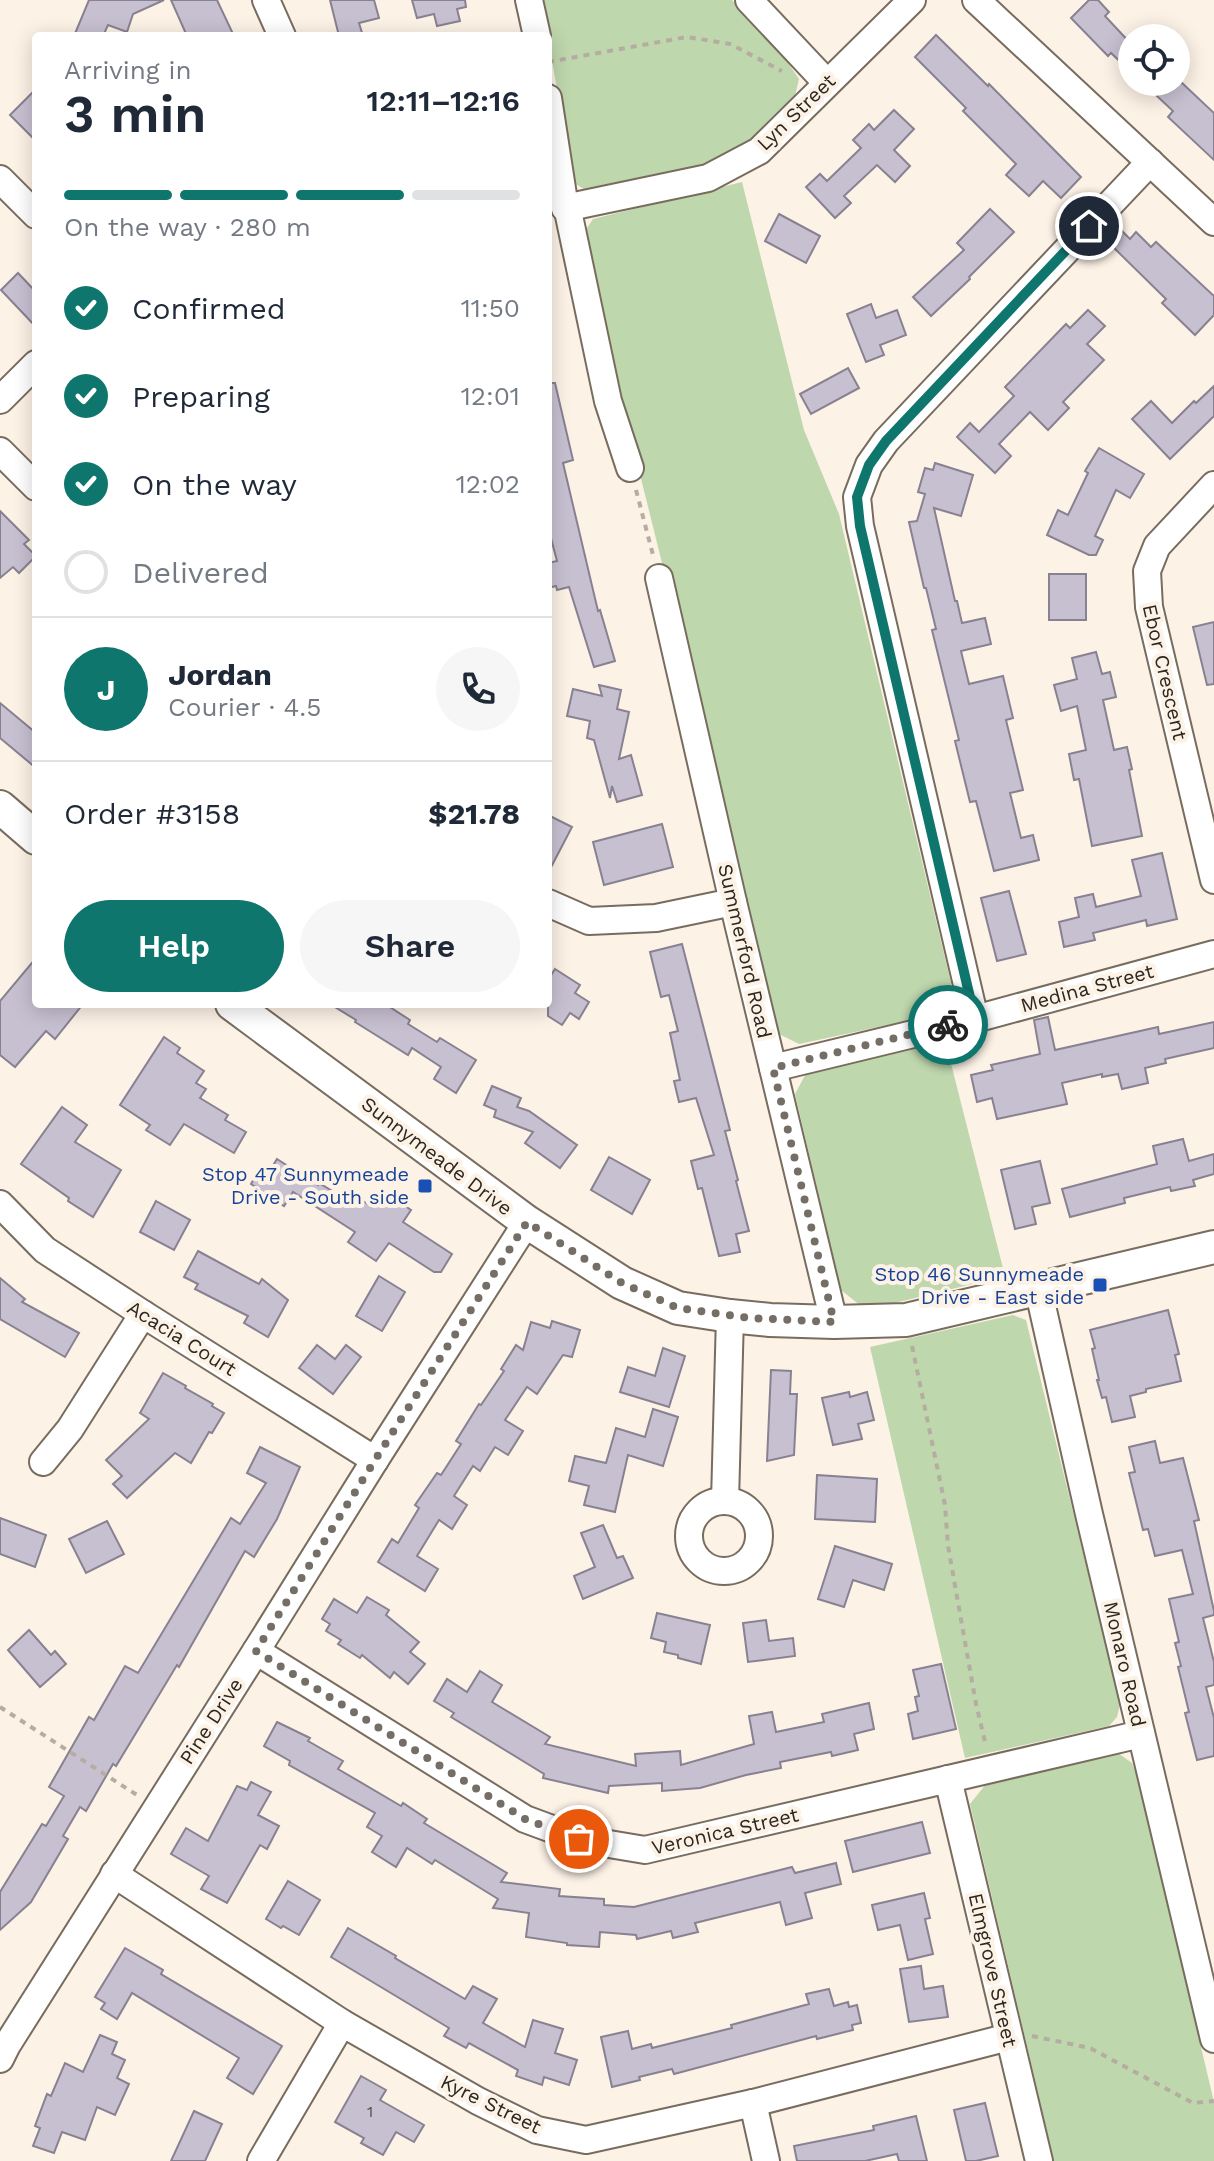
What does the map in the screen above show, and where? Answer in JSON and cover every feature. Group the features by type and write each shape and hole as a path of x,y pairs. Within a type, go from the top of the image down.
{"street":[{"path":"266,0 280,32"},
{"path":"529,0 536,32"},
{"path":"749,0 823,87"},
{"name":"Lyn Street","path":"565,208 708,178 759,151 912,0"},
{"path":"976,0 1214,222"},
{"path":"552,124 565,208 608,401 630,468"},
{"path":"975,1019 860,526 857,497 869,465 886,441 1150,162"},
{"path":"0,179 32,211"},
{"path":"0,400 32,368"},
{"path":"0,451 32,483"},
{"name":"Ebor Crescent","path":"1214,485 1157,546 1147,571 1149,607 1214,880"},
{"name":"Summerford Road","path":"659,578 834,1322"},
{"path":"0,807 32,835"},
{"path":"552,905 589,921 656,918 733,902"},
{"name":"Medina Street","path":"773,1068 975,1019 1214,954"},
{"name":"Sunnymeade Drive","path":"237,1008 527,1222 622,1283 678,1308 730,1316 834,1322 906,1320 1214,1247"},
{"name":"Acacia Court","path":"0,1204 45,1250 375,1460"},
{"name":"Pine Drive","path":"0,2059 155,1807 527,1222"},
{"name":"Monaro Road","path":"1038,1288 1214,2039"},
{"path":"43,1462 70,1429 143,1314"},
{"path":"725,1501 730,1316"},
{"name":"Veronica Street","path":"256,1651 525,1819 579,1839 645,1850 1141,1734"},
{"name":"Elmgrove Street","path":"948,1779 1039,2161"},
{"name":"Kyre Street","path":"114,1874 342,2023 478,2101 537,2130 586,2140 753,2103 1009,2037"},
{"path":"261,2161 342,2023"},
{"path":"753,2103 766,2161"}],"path":[{"path":"552,61 687,37 730,44 823,87"},
{"path":"630,468 659,578"},
{"path":"906,1320 945,1505 948,1546 976,1704 991,1769"},
{"path":"0,1707 155,1807"},
{"path":"1009,2037 1033,2036 1090,2048 1193,2103 1214,2101"}],"green space":[{"path":"541,0 732,0 799,79 794,100 755,137 708,167 595,196 574,183 552,61 552,32 547,32"},
{"path":"742,182 804,430 839,514 951,983 949,1005 939,1014 799,1044 779,1034 581,237 593,219"},
{"path":"945,1040 1005,1276 866,1310 841,1290 795,1094 809,1068"},
{"path":"1013,1315 1026,1320 1120,1704 1117,1717 1109,1726 965,1758 870,1347"},
{"path":"1118,1753 1132,1763 1137,1776 1214,2102 1214,2161 1054,2161 970,1804 986,1784"}],"building":[{"path":"89,0 164,0 133,14 127,32 108,25 105,32 76,32"},
{"path":"171,0 217,0 232,32 185,32"},
{"path":"330,0 374,0 379,18 359,23 362,32 338,32"},
{"path":"412,0 465,0 466,7 457,9 460,21 437,26 434,14 417,18"},
{"path":"1089,0 1098,0 1109,12 1105,16 1118,30 1118,60 1111,53 1108,56 1071,18"},
{"path":"936,35 1081,177 1061,198 1043,181 1029,196 1006,175 1016,164 915,57"},
{"path":"1190,90 1214,113 1214,160 1168,117 1173,111 1157,96 1190,96"},
{"path":"32,93 32,137 10,115"},
{"path":"894,110 914,129 894,150 910,166 895,182 877,165 844,196 851,203 835,218 806,187 820,174 827,181 861,148 853,140 869,124 874,130"},
{"path":"990,209 1014,232 931,316 913,297 964,250 957,243"},
{"path":"779,214 820,236 806,263 765,241"},
{"path":"1121,230 1130,239 1136,232 1151,247 1156,242 1214,296 1214,315 1195,335 1162,303 1166,299 1109,243"},
{"path":"18,273 32,288 32,323 1,290"},
{"path":"871,304 876,318 897,310 906,335 880,345 884,355 866,362 847,314"},
{"path":"1088,310 1105,326 1087,344 1104,360 1063,402 1069,408 1048,430 1030,412 999,444 1011,456 995,473 957,437 970,423 979,432 1014,396 1005,387 1066,324 1070,328"},
{"path":"848,368 859,388 811,414 800,394"},
{"path":"552,383 555,383 573,460 563,463 598,611 615,661 594,667 569,587 557,590 556,586 552,587 552,562 557,561 552,542"},
{"path":"1214,386 1214,416 1170,459 1132,419 1151,401 1172,423"},
{"path":"1099,448 1144,474 1130,498 1116,490 1095,536 1103,540 1096,555 1089,555 1047,535 1058,510 1068,515 1088,473 1085,471"},
{"path":"935,463 973,475 961,516 934,508 962,623 985,618 991,644 961,651 969,684 1003,676 1013,718 1006,720 1023,790 1010,793 1021,838 1033,835 1039,860 994,871 976,801 970,802 955,741 959,740 932,630 936,629 909,522 917,521 925,494 918,492 925,468 933,470"},
{"path":"0,511 29,540 24,544 32,552 32,560 19,573 13,567 0,578"},
{"path":"1049,574 1086,574 1086,620 1049,620"},
{"path":"1214,622 1214,684 1207,685 1193,627"},
{"path":"1096,652 1102,674 1110,672 1116,697 1103,700 1114,750 1127,747 1142,836 1092,846 1079,779 1074,780 1069,754 1086,750 1077,706 1061,711 1054,685 1077,679 1072,658"},
{"path":"599,685 621,690 617,709 629,712 619,759 631,755 642,795 617,802 612,786 610,798 594,740 587,738 590,721 567,716 573,689 602,696"},
{"path":"0,703 32,730 32,765 0,738"},
{"path":"552,817 572,827 552,865"},
{"path":"662,824 673,867 604,885 593,842"},
{"path":"1162,853 1177,919 1147,926 1146,920 1093,933 1095,940 1064,947 1059,922 1079,917 1075,898 1093,894 1096,907 1141,896 1132,860"},
{"path":"1009,891 1026,954 997,961 981,898"},
{"path":"682,944 730,1130 725,1131 749,1231 736,1234 740,1252 719,1256 702,1188 698,1189 691,1161 714,1155 696,1098 679,1102 674,1081 680,1080 670,1033 678,1031 669,995 661,997 650,952"},
{"path":"32,963 32,1008 80,1008 55,1039 46,1031 15,1067 0,1055 0,1001"},
{"path":"555,969 580,985 575,993 589,1002 579,1019 570,1013 562,1025 548,1016 548,1008 552,1008 552,974"},
{"path":"336,1008 391,1008 410,1020 408,1024 437,1042 440,1038 476,1060 456,1093 434,1079 441,1067 412,1048 408,1055"},
{"path":"1048,1017 1055,1050 1158,1027 1159,1034 1214,1022 1214,1048 1165,1059 1166,1063 1145,1068 1148,1083 1122,1089 1118,1074 1102,1077 1102,1074 1062,1083 1067,1104 997,1119 992,1098 977,1102 971,1075 993,1070 991,1065 1040,1054 1034,1020"},
{"path":"164,1037 180,1048 177,1053 204,1071 196,1083 206,1089 200,1098 228,1115 225,1120 246,1132 234,1153 184,1124 170,1145 146,1130 150,1125 120,1105"},
{"path":"492,1086 521,1098 517,1107 529,1111 577,1145 560,1168 525,1143 533,1132 494,1117 496,1110 484,1105"},
{"path":"62,1107 87,1125 75,1142 121,1170 93,1217 21,1164"},
{"path":"1183,1139 1189,1161 1214,1154 1214,1174 1193,1180 1195,1186 1171,1191 1170,1187 1124,1198 1125,1203 1070,1217 1062,1189 1157,1164 1153,1146"},
{"path":"609,1157 650,1180 632,1214 591,1190"},
{"path":"277,1159 347,1200 351,1193 372,1207 383,1191 411,1210 403,1222 452,1254 441,1272 434,1272 389,1243 376,1261 348,1242 355,1232 293,1192 284,1206 251,1184 260,1169 268,1174"},
{"path":"1040,1161 1050,1203 1032,1207 1036,1224 1015,1229 1001,1170"},
{"path":"156,1201 190,1220 174,1250 140,1232"},
{"path":"198,1251 259,1284 262,1279 288,1300 268,1337 244,1323 248,1316 195,1289 198,1284 184,1277"},
{"path":"379,1276 405,1292 382,1331 356,1316"},
{"path":"0,1278 25,1299 22,1302 79,1333 65,1357 0,1319"},
{"path":"1168,1310 1179,1354 1175,1355 1181,1381 1130,1396 1135,1417 1112,1422 1106,1397 1102,1398 1097,1380 1092,1349 1095,1348 1090,1330"},
{"path":"552,1321 580,1330 572,1357 563,1355 537,1394 527,1387 505,1420 523,1431 508,1455 495,1447 480,1471 473,1466 454,1496 467,1505 452,1529 439,1520 417,1556 438,1569 425,1591 378,1562 392,1539 398,1543 419,1508 415,1505 437,1473 441,1475 461,1444 456,1441 504,1371 501,1369 516,1345 523,1350 531,1322 550,1328"},
{"path":"317,1345 335,1359 346,1345 361,1357 333,1394 299,1368"},
{"path":"663,1348 685,1356 669,1407 620,1392 628,1367 655,1376"},
{"path":"771,1370 791,1371 790,1394 797,1394 794,1455 767,1461"},
{"path":"163,1373 224,1413 191,1463 175,1453 127,1498 113,1484 122,1476 106,1460 149,1419 140,1413"},
{"path":"849,1392 850,1397 867,1392 874,1420 858,1424 862,1439 833,1445 822,1398"},
{"path":"653,1409 678,1417 663,1466 628,1455 615,1512 584,1505 589,1486 569,1481 575,1456 606,1463 616,1428 645,1437"},
{"path":"1155,1441 1160,1463 1183,1458 1199,1520 1194,1521 1214,1611 1214,1615 1203,1618 1214,1662 1214,1685 1206,1687 1214,1718 1214,1756 1197,1760 1185,1713 1189,1712 1178,1667 1181,1666 1175,1643 1179,1642 1169,1599 1193,1594 1182,1550 1155,1556 1148,1529 1143,1530 1129,1473 1135,1472 1129,1447"},
{"path":"260,1447 300,1467 277,1519 254,1557 245,1551 179,1667 177,1665 116,1766 113,1764 86,1811 80,1807 63,1836 68,1839 31,1902 0,1930 0,1892 42,1824 46,1826 64,1796 49,1787 89,1717 94,1720 125,1666 138,1673 231,1518 240,1524 266,1483 247,1473"},
{"path":"817,1475 877,1479 875,1522 815,1519"},
{"path":"0,1518 46,1535 35,1567 0,1554"},
{"path":"107,1521 124,1554 86,1573 69,1539"},
{"path":"603,1525 617,1558 623,1556 633,1578 583,1599 574,1576 595,1567 581,1533"},
{"path":"835,1546 892,1564 884,1590 853,1580 844,1607 818,1599"},
{"path":"367,1597 389,1610 386,1615 419,1642 410,1652 425,1664 408,1684 394,1672 390,1678 362,1655 360,1658 338,1644 341,1640 326,1631 330,1624 322,1619 334,1599 357,1613"},
{"path":"657,1613 710,1625 701,1664 664,1652 666,1642 651,1638"},
{"path":"766,1620 769,1641 793,1638 795,1656 748,1662 743,1623"},
{"path":"29,1630 51,1655 55,1651 66,1664 40,1687 8,1650"},
{"path":"941,1664 956,1729 913,1739 908,1714 918,1711 915,1697 919,1696 913,1670"},
{"path":"480,1671 502,1685 492,1702 550,1737 545,1744 636,1766 635,1754 680,1751 681,1765 754,1744 749,1716 772,1712 776,1732 824,1722 822,1714 869,1703 874,1729 854,1734 858,1750 780,1762 781,1768 700,1788 662,1791 662,1783 609,1786 608,1793 543,1778 544,1774 451,1717 454,1713 434,1701 447,1679 467,1692"},
{"path":"277,1722 310,1738 308,1741 343,1761 338,1769 401,1806 403,1803 427,1819 424,1823 507,1873 501,1882 560,1889 559,1896 604,1899 604,1905 634,1907 792,1867 795,1873 836,1863 841,1884 805,1893 812,1918 786,1925 780,1902 695,1923 698,1932 673,1938 671,1931 637,1939 636,1935 600,1932 599,1947 526,1937 529,1913 493,1908 498,1899 435,1860 432,1864 407,1848 396,1867 372,1852 382,1836 367,1827 375,1813 289,1765 290,1761 264,1746"},
{"path":"251,1782 271,1792 258,1815 279,1826 267,1849 260,1845 227,1903 201,1889 209,1876 171,1854 186,1828 208,1841 237,1786 247,1790"},
{"path":"922,1822 930,1853 853,1872 845,1841"},
{"path":"288,1881 320,1900 299,1935 266,1919"},
{"path":"924,1893 930,1918 925,1919 933,1954 908,1960 900,1925 878,1930 872,1905"},
{"path":"348,1928 465,1999 473,1986 497,1999 483,2023 525,2047 533,2020 563,2029 555,2053 577,2060 569,2085 544,2077 542,2085 516,2076 518,2070 469,2043 466,2048 444,2036 449,2028 331,1957"},
{"path":"125,1948 163,1970 161,1974 282,2046 253,2094 227,2078 239,2058 132,1993 117,2019 101,2009 105,2003 95,1997"},
{"path":"921,1966 924,1989 943,1986 948,2017 909,2022 900,1969"},
{"path":"829,1989 834,2006 848,2002 849,2007 857,2005 861,2023 852,2025 853,2030 817,2039 816,2036 674,2074 672,2069 612,2087 601,2037 628,2031 632,2049 651,2044 652,2048 809,2004 806,1994"},
{"path":"100,2035 117,2042 112,2054 125,2060 117,2078 129,2084 115,2115 97,2107 85,2140 62,2132 54,2153 33,2146 40,2128 35,2126 47,2094 51,2096 65,2063 83,2072"},
{"path":"361,2076 386,2090 380,2100 424,2125 414,2142 396,2132 383,2155 361,2143 364,2138 335,2122"},
{"path":"985,2103 998,2156 966,2161 954,2110"},
{"path":"194,2111 222,2124 205,2161 171,2161"},
{"path":"916,2116 927,2161 899,2161 897,2154 865,2161 797,2161 794,2146 874,2130 873,2126"}],"way so far":[{"path":"579,1839 525,1819 256,1651 527,1222 622,1283 678,1308 770,1320 834,1322 773,1068 948,1025"}],"place":[{"name":"Stop 47 Sunnymeade Drive - South side","path":"425,1186"},
{"name":"Stop 46 Sunnymeade Drive - East side","path":"1100,1285"}],"route":[{"path":"948,1025 975,1019 860,526 857,497 869,465 886,441 1089,226"}]}
